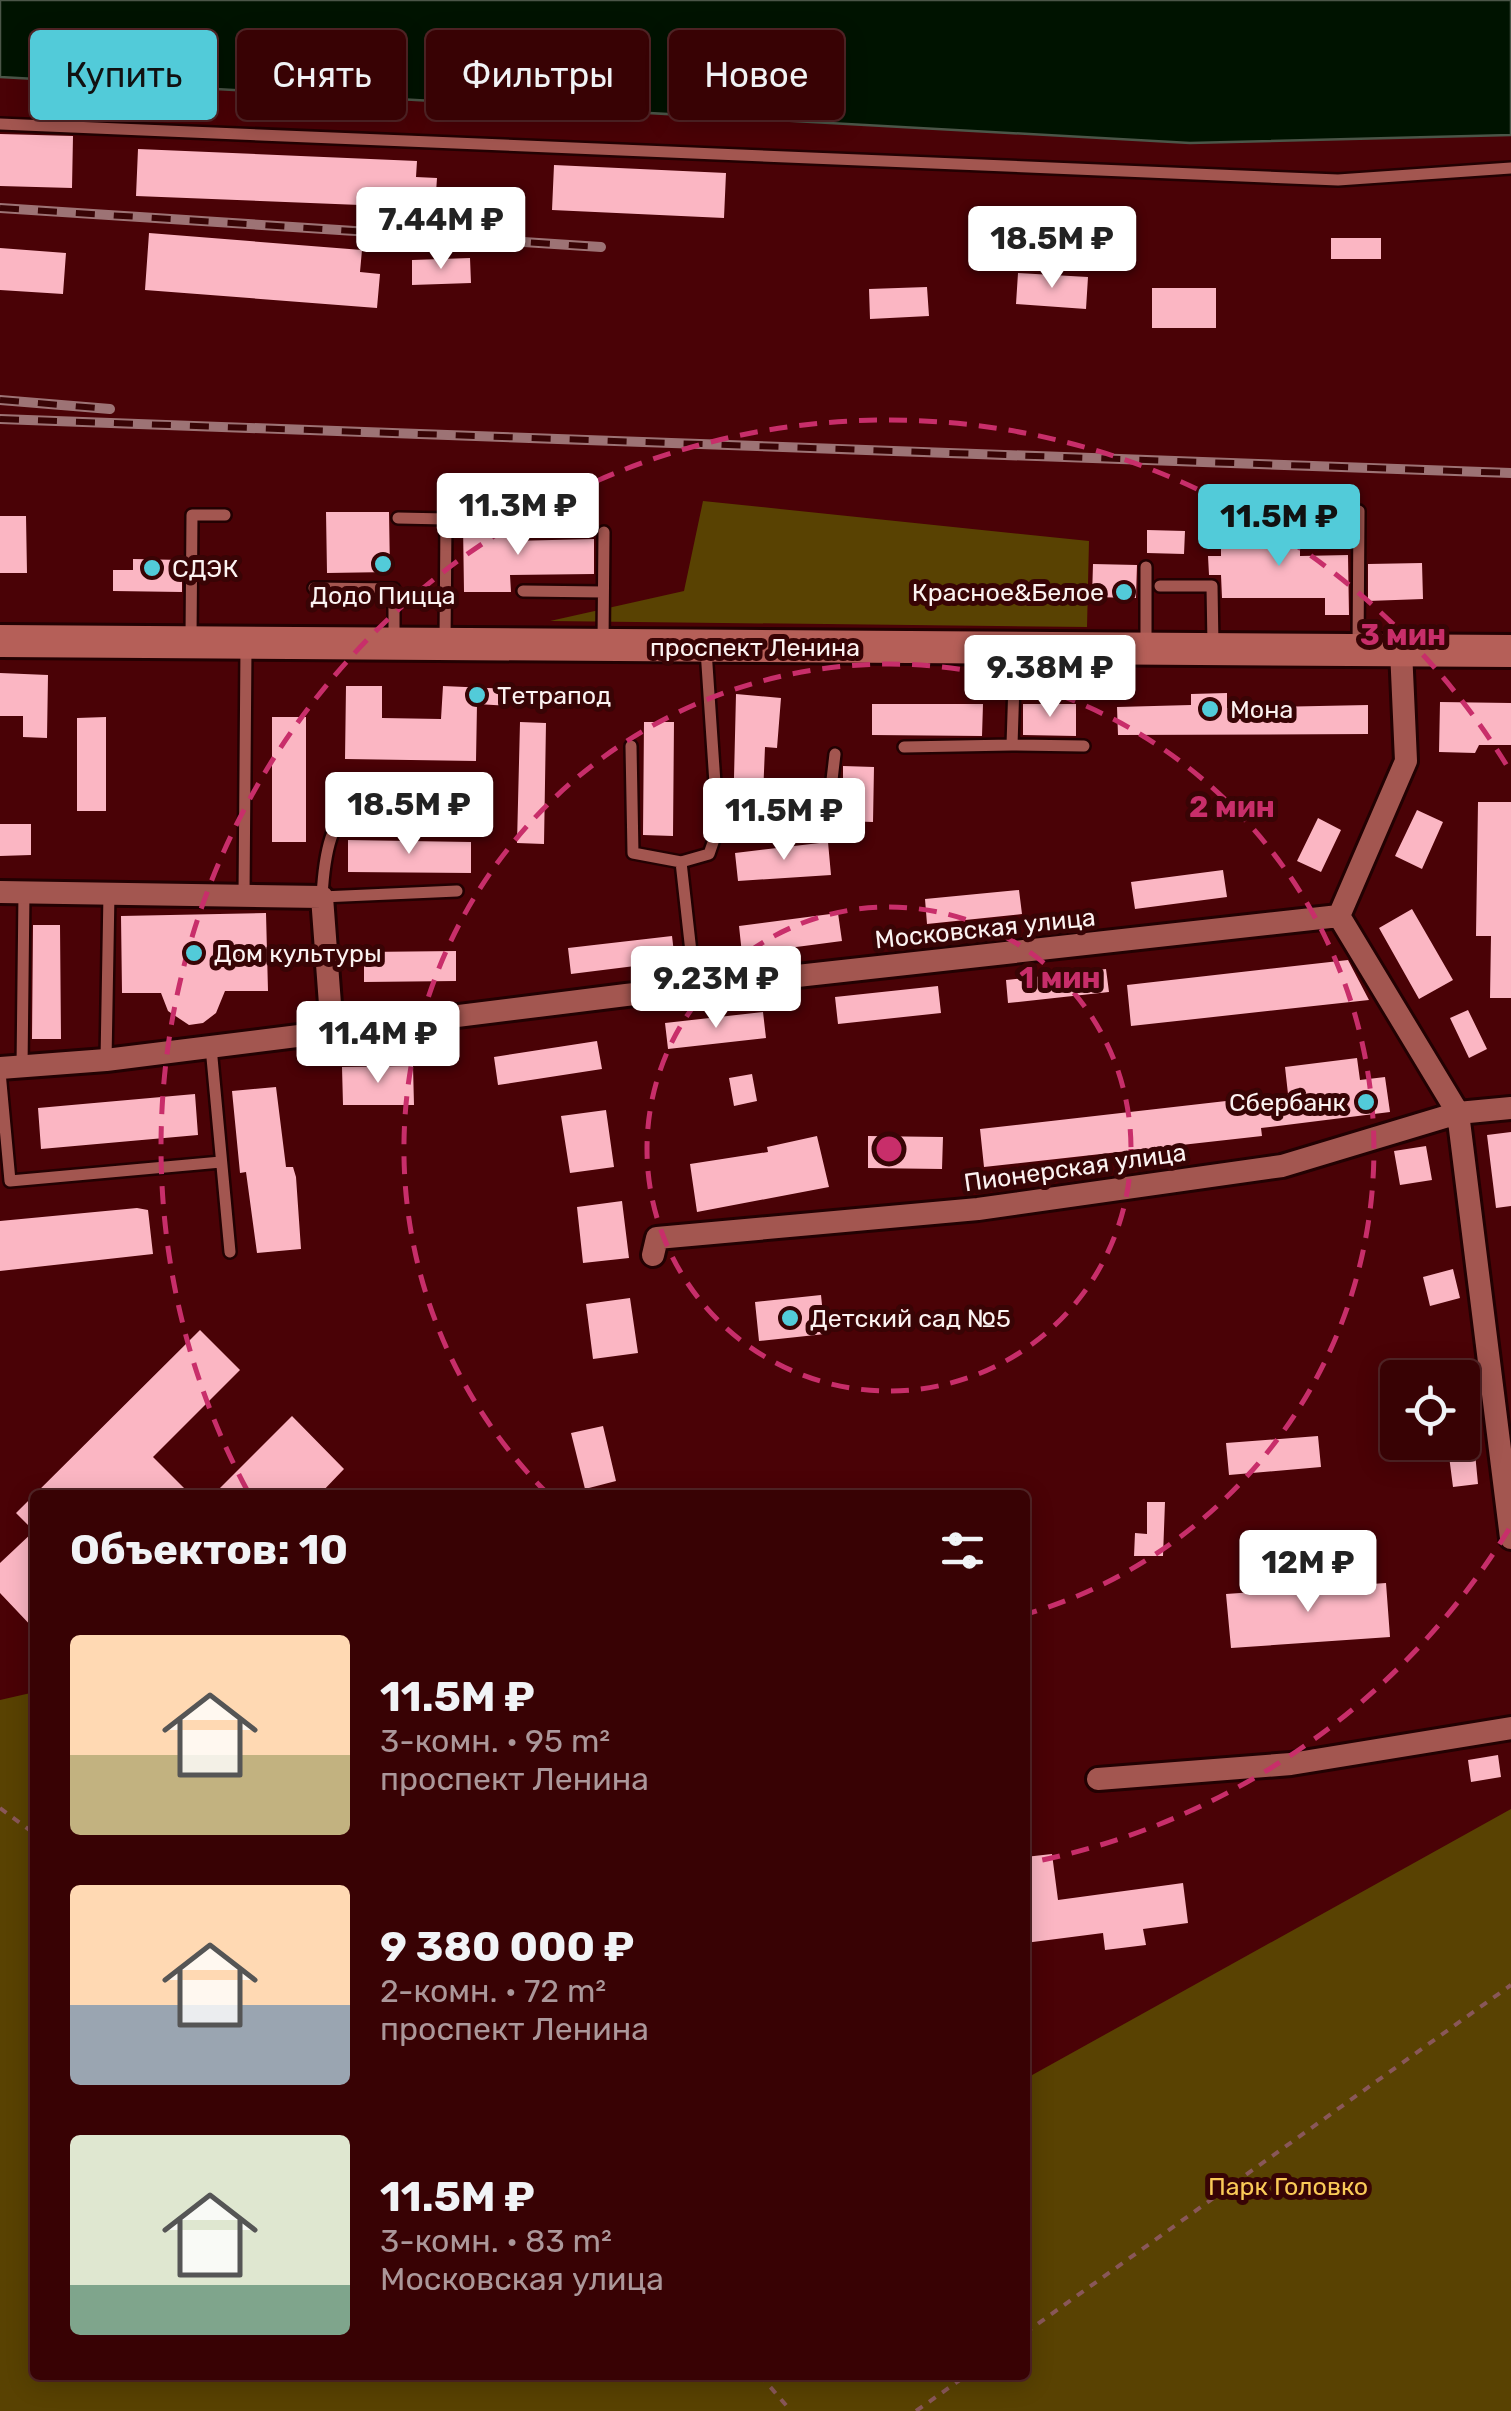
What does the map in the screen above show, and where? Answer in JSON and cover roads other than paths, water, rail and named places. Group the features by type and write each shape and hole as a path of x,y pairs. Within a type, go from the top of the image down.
{"main road":[{"name":"проспект Ленина","path":"0,640 1511,651"}],"street":[{"path":"1402,650 1406,760 1340,916 1458,1113 1511,1538"},
{"path":"0,892 322,897 332,1032"},
{"name":"Московская улица","path":"7,1069 1340,916"},
{"name":"Пионерская улица","path":"653,1255 657,1238 978,1209 1282,1166 1458,1113 1511,1108"},
{"path":"1098,1780 1291,1764 1511,1728"}],"lane":[{"path":"0,124 1338,180 1511,168"},
{"path":"1232,510 1359,511 1358,649"},
{"path":"191,642 192,515 225,515"},
{"path":"398,518 446,519 445,644"},
{"path":"603,646 604,532"},
{"path":"1146,567 1146,648"},
{"path":"1160,586 1212,586 1212,648"},
{"path":"314,588 394,589 394,644"},
{"path":"523,590 603,592"},
{"path":"244,896 246,642"},
{"path":"631,746 633,854 680,862 709,854 718,828 706,647"},
{"path":"1012,745 1015,648"},
{"path":"904,746 1084,746"},
{"path":"718,828 800,832 829,806 835,754"},
{"path":"457,891 322,897 324,849 342,815 366,797 464,797"},
{"path":"680,862 695,988"},
{"path":"24,892 7,1069 10,1181 221,1162"},
{"path":"106,1060 108,893"},
{"path":"211,1046 230,1252"}],"railway":[{"path":"0,208 601,247"},
{"path":"0,400 110,409"},
{"path":"0,419 1511,473"}],"place":[{"name":"Додо Пицца","path":"383,564"},
{"name":"СДЭК","path":"152,568"},
{"name":"Красное&Белое","path":"1124,592"},
{"name":"Тетрапод","path":"477,695"},
{"name":"Мона","path":"1210,709"},
{"name":"Дом культуры","path":"194,953"},
{"name":"Сбербанк","path":"1366,1102"},
{"name":"Детский сад №5","path":"790,1318"}],"park label":[{"name":"Парк Головко","path":"1288,2186"}]}
